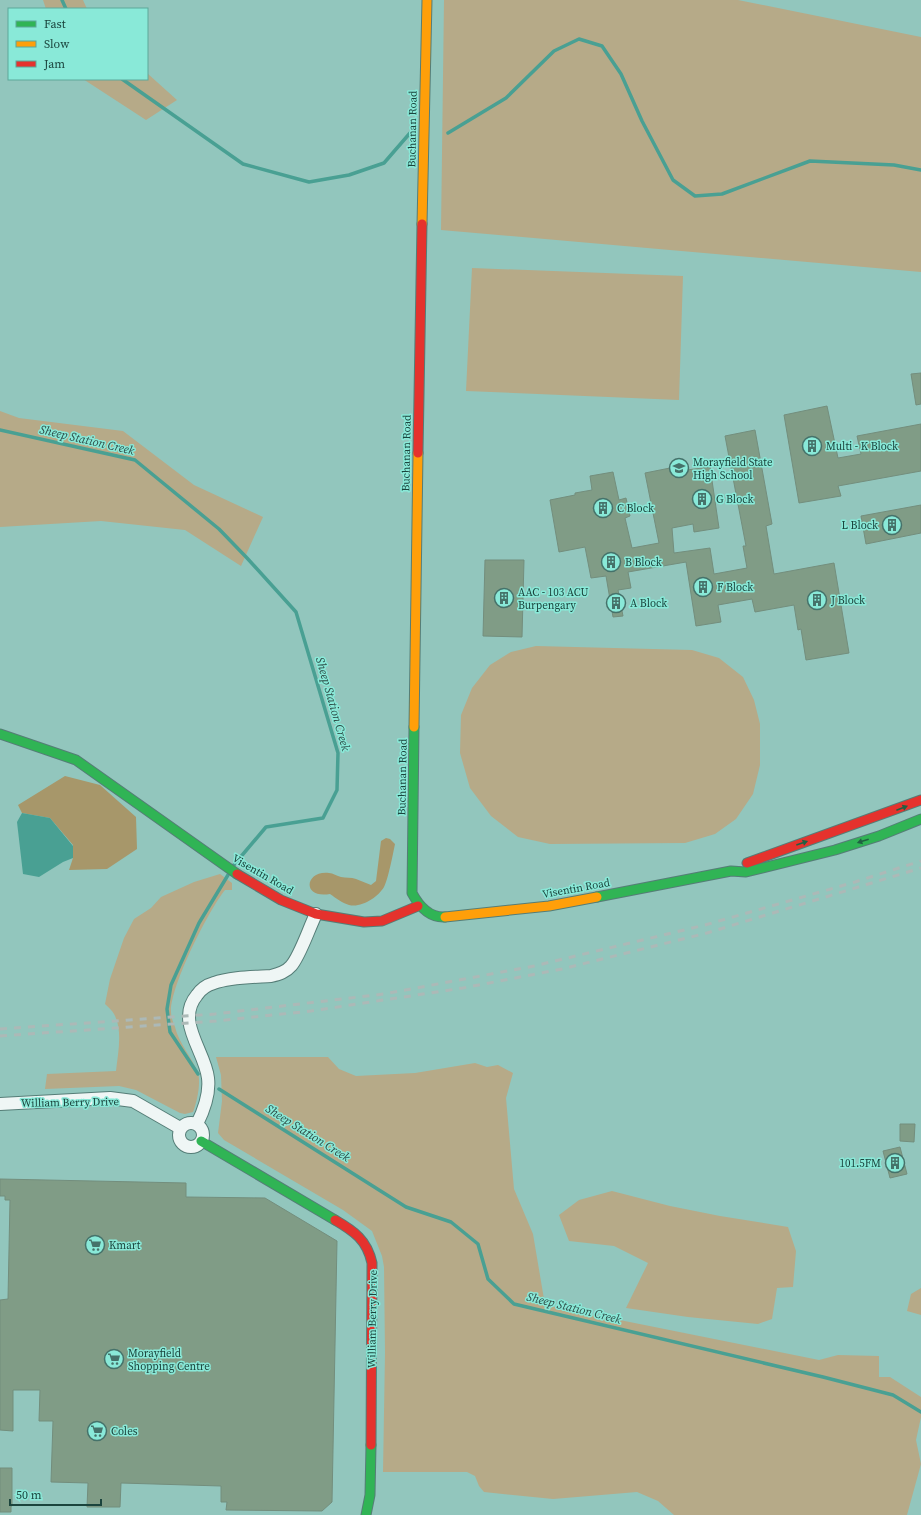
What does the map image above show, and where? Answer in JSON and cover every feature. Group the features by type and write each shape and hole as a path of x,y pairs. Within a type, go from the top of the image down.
{"main road":[{"name":"Buchanan Road","path":"418,906 412,893 427,0"},
{"name":"Visentin Road","path":"0,734 76,760 220,863 281,900 316,914 364,922 382,921 418,906 427,913 440,917 549,906 731,871 746,872 844,847 880,836 921,819"},
{"name":"Visentin Road","path":"731,871 744,864 921,800"},
{"name":"William Berry Drive","path":"201,1141 345,1226 361,1238 368,1249 371,1256 373,1271 370,1495 366,1515"}],"street":[{"path":"197,1124 206,1105 208,1080 204,1060 193,1037 189,1023 189,1013 193,1000 202,989 215,982 271,976 288,970 294,962 316,914"},
{"name":"William Berry Drive","path":"0,1104 110,1098 133,1101 180,1128"},
{"path":"186,1123 197,1124 202,1130 202,1137 199,1144 192,1147 184,1145 180,1139 180,1128 186,1123"},
{"name":"William Berry Drive","path":"370,1495 375,1515"}],"shaded area":[{"path":"43,0 83,0 87,8 46,8"},
{"path":"444,0 738,0 921,37 921,272 441,230"},
{"path":"148,74 177,100 146,120 85,80 148,80"},
{"path":"472,268 683,276 679,400 466,391"},
{"path":"0,411 19,418 123,431 194,485 263,517 241,566 185,530 101,521 0,527"},
{"path":"536,646 692,650 719,658 743,677 754,700 760,724 760,765 753,794 736,819 715,834 685,843 550,844 518,837 491,816 470,788 460,753 461,715 472,688 490,665 511,652"},
{"path":"65,776 100,785 136,817 137,849 107,869 69,870 73,858 73,845 50,818 22,813 18,805"},
{"path":"22,813 50,818 73,846 73,858 63,862 39,877 23,874 17,822"},
{"path":"386,838 390,839 395,844 393,854 386,884 374,898 359,905 349,905 341,902 330,894 321,894 314,892 311,889 311,880 321,873 330,873 341,877 354,878 371,885 376,881 381,841"},
{"path":"220,874 232,883 232,890 225,890 209,914 183,968 172,1000 172,1020 179,1039 192,1061 199,1077 198,1092 193,1112 185,1114 180,1113 136,1090 119,1086 45,1089 47,1074 116,1071 119,1042 117,1020 105,1004 110,979 124,938 134,919 151,908 161,897 194,882"},
{"path":"216,1057 328,1057 339,1069 356,1076 415,1073 475,1063 487,1067 498,1065 513,1073 506,1098 514,1189 533,1234 545,1305 819,1360 838,1355 879,1356 879,1377 890,1377 921,1397 921,1417 916,1440 921,1464 907,1515 674,1515 658,1501 637,1492 553,1499 484,1492 479,1486 475,1476 467,1472 383,1472 385,1353 384,1267 382,1256 372,1231 343,1210 224,1140 218,1133 222,1101 221,1075"},
{"path":"612,1191 670,1206 788,1227 796,1251 793,1287 777,1288 772,1319 758,1324 688,1317 626,1308 648,1263 614,1246 569,1241 559,1215 579,1200"},
{"path":"921,1288 921,1315 907,1311 911,1294"}],"building":[{"path":"921,373 921,404 916,405 911,374"},
{"path":"827,406 838,458 861,454 857,436 921,424 921,471 838,486 841,496 799,503 784,415"},
{"path":"755,430 772,524 766,526 774,574 834,563 849,653 806,660 801,629 798,630 794,605 755,612 752,599 718,605 721,622 696,626 686,562 628,572 631,588 618,590 623,616 613,617 606,576 591,578 585,547 559,552 550,500 592,490 590,476 613,472 619,500 626,498 630,516 625,518 632,548 659,543 645,473 670,468 671,472 710,467 719,528 694,532 693,524 672,528 674,553 710,548 714,574 747,568 743,546 746,546 725,436"},
{"name":"L Block","path":"921,505 921,533 866,544 861,516"},
{"name":"AAC - 103 ACU Burpengary","path":"485,560 524,560 522,637 483,636"},
{"path":"900,1124 915,1124 914,1142 900,1141"},
{"name":"101.5FM","path":"900,1147 907,1174 890,1178 883,1151"},
{"name":"Morayfield Shopping Centre","path":"0,1179 186,1183 186,1197 265,1198 337,1241 332,1502 322,1511 226,1510 227,1502 221,1502 221,1486 121,1483 120,1507 87,1507 88,1483 51,1482 53,1421 39,1421 40,1390 13,1390 13,1431 0,1430 0,1300 8,1299 10,1200 5,1200 5,1196 0,1196"},
{"path":"0,1468 12,1468 11,1512 0,1512"}],"waterway":[{"path":"62,0 66,8"},
{"path":"448,133 506,98 554,51 579,39 602,46 621,74 642,121 673,180 695,196 722,194 810,161 894,165 921,170"},
{"path":"123,80 243,164 309,182 349,175 384,163 410,133"},
{"name":"Sheep Station Creek","path":"0,430 135,460 219,529 296,612 338,753 337,790 323,818 266,827 233,866"},
{"name":"Sheep Station Creek","path":"198,1074 170,1032 167,1009 171,985 199,923 228,875"},
{"name":"Sheep Station Creek","path":"219,1089 406,1207 451,1222 478,1244 488,1279 514,1304 893,1395 921,1412"}],"railway":[{"path":"0,1029 215,1014 384,994 534,966 705,925 855,882 921,861"},
{"path":"0,1036 216,1021 311,1011 463,988 562,969 707,933 921,868"}],"traffic: fast":[{"path":"414,727 412,893 421,907 429,913 434,916 445,917"},
{"path":"0,734 76,760 237,874"},
{"path":"597,897 731,871 746,872 835,850 879,836 921,819"},
{"path":"201,1141 335,1220"},
{"path":"366,1515 370,1495 371,1445"}],"traffic: slow":[{"path":"422,224 427,0"},
{"path":"414,727 418,453"},
{"path":"445,917 549,906 597,897"}],"traffic: jam":[{"path":"418,453 422,224"},
{"path":"747,863 921,800"},
{"path":"237,874 281,900 316,914 364,922 382,921 418,906"},
{"path":"335,1220 359,1237 367,1248 372,1263 371,1445"}],"place":[{"name":"Multi - K Block","path":"812,446"},
{"name":"Morayfield State High School","path":"679,468"},
{"name":"G Block","path":"702,499"},
{"name":"C Block","path":"603,508"},
{"name":"L Block","path":"892,525"},
{"name":"B Block","path":"611,562"},
{"name":"F Block","path":"703,587"},
{"name":"AAC - 103 ACU Burpengary","path":"504,598"},
{"name":"J Block","path":"817,600"},
{"name":"A Block","path":"616,603"},
{"name":"101.5FM","path":"895,1163"},
{"name":"Kmart","path":"95,1245"},
{"name":"Morayfield Shopping Centre","path":"114,1359"},
{"name":"Coles","path":"97,1431"}]}
